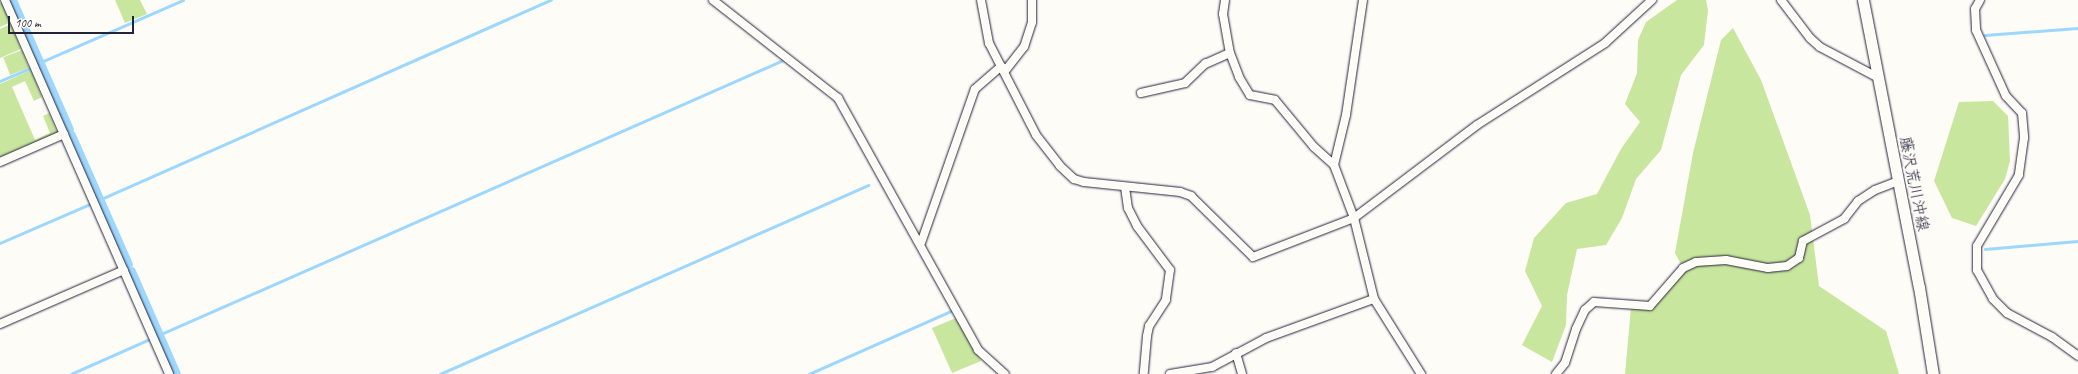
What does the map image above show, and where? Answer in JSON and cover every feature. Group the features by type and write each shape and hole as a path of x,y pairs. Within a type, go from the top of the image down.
{"main road":[{"name":"藤沢荒川沖線","path":"1863,0 1933,374"}],"street":[{"path":"5,0 169,374"},
{"path":"713,0 838,98 921,243 978,350 1005,374"},
{"path":"981,0 989,43 1015,96 1036,134 1060,166 1074,179 1125,187 1180,192 1191,196 1254,257 1354,218 1477,124 1605,43 1652,0"},
{"path":"921,243 926,234 975,89 1003,69 1024,47 1032,22 1032,0"},
{"path":"1225,0 1223,14 1230,53 1239,77 1250,95 1276,100 1314,148 1334,165 1354,218 1374,299 1421,374"},
{"path":"1334,165 1346,115 1363,0"},
{"path":"1781,0 1820,47 1877,77"},
{"path":"1980,0 1976,9 1976,30 2006,96 2022,113 2024,138 2019,175 1978,246 1977,270 1993,300 2007,313 2052,337 2078,356"},
{"path":"1141,93 1186,83 1205,64 1230,53"},
{"path":"0,162 64,134"},
{"path":"1556,374 1566,363 1576,329 1585,310 1594,302 1650,306 1683,268 1696,262 1726,260 1768,268 1787,266 1799,258 1803,241 1844,219 1858,201 1875,190 1898,181"},
{"path":"1125,187 1128,208 1137,226 1170,270 1166,300 1149,326 1144,374"},
{"path":"0,324 124,270"},
{"path":"1170,374 1212,367 1266,338 1374,299"},
{"path":"1236,353 1242,374"}],"green space":[{"path":"115,0 140,0 147,14 125,23"},
{"path":"1677,0 1706,0 1708,10 1704,45 1681,75 1661,150 1636,179 1622,218 1606,245 1577,249 1567,295 1566,325 1552,362 1522,345 1542,306 1525,271 1534,238 1566,203 1597,194 1621,149 1640,122 1625,104 1637,73 1638,40 1646,22"},
{"path":"2,2 11,22 0,27 0,3"},
{"path":"11,24 21,49 0,58 0,29"},
{"path":"1733,28 1761,80 1810,215 1819,286 1886,331 1899,374 1625,374 1631,308 1650,306 1683,268 1675,253 1693,153 1721,40"},
{"path":"22,50 29,68 10,75 3,57"},
{"path":"31,70 42,97 34,101 25,81 12,87 35,140 50,133 43,116 49,113 58,134 0,159 0,84"},
{"path":"1993,101 2008,116 2010,161 2005,179 1976,226 1952,218 1934,181 1959,102"},
{"path":"956,318 981,361 952,373 932,328"}],"waterway":[{"path":"12,0 69,129"},
{"path":"39,63 183,0"},
{"path":"99,200 551,0"},
{"path":"1985,35 2078,28"},
{"path":"159,335 781,61"},
{"path":"0,81 30,68"},
{"path":"71,135 128,264"},
{"path":"440,374 868,185"},
{"path":"0,243 90,204"},
{"path":"1985,249 2078,241"},
{"path":"131,271 176,374"},
{"path":"809,374 951,311"},
{"path":"71,374 150,339"}]}
